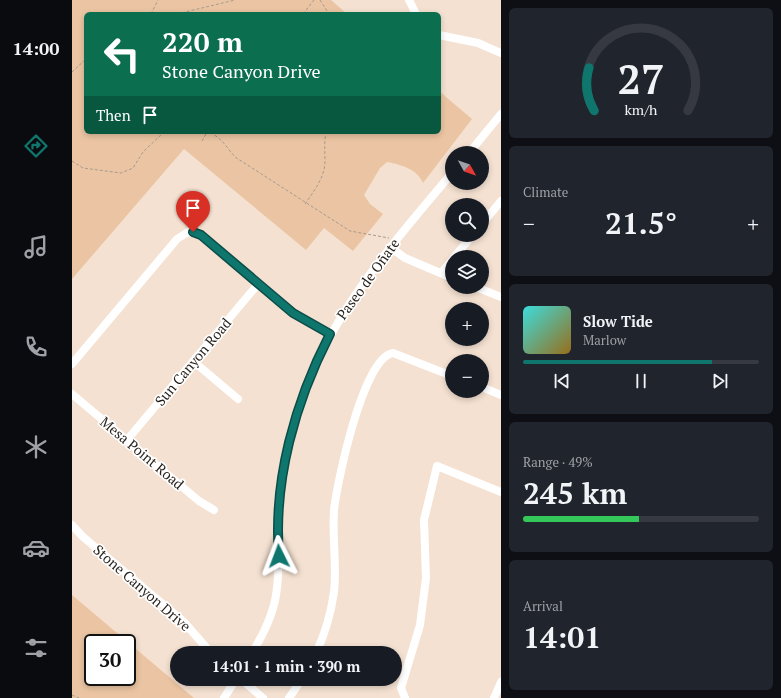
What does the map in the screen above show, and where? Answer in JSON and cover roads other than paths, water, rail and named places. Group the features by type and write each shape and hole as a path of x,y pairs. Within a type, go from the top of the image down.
{"street":[{"path":"409,0 415,12"},
{"path":"441,35 478,43 501,53"},
{"path":"474,146 501,114"},
{"name":"Paseo de Oñate","path":"256,646 266,628 276,596 279,566 278,505 292,433 310,377 330,334 357,291 392,244 445,181"},
{"path":"489,216 501,201"},
{"path":"72,364 177,239 184,233 193,232 201,235 298,317 330,334"},
{"path":"460,250 467,242"},
{"path":"392,244 405,258 445,275"},
{"path":"441,273 445,268"},
{"name":"Sun Canyon Road","path":"127,440 258,284"},
{"path":"489,292 501,297"},
{"path":"319,646 326,628 333,594 335,570 334,522 339,475 352,428 372,375 381,359 393,353 445,373"},
{"path":"193,361 238,399"},
{"path":"489,390 501,395"},
{"name":"Mesa Point Road","path":"72,394 199,501 214,510"},
{"path":"405,698 401,688 418,633 426,578 424,520 437,466 501,492"},
{"name":"Stone Canyon Drive","path":"72,525 82,536 183,621 205,646"},
{"path":"494,698 501,682"},
{"path":"224,698 232,686"},
{"path":"249,686 263,698"},
{"path":"290,698 298,686"}]}
